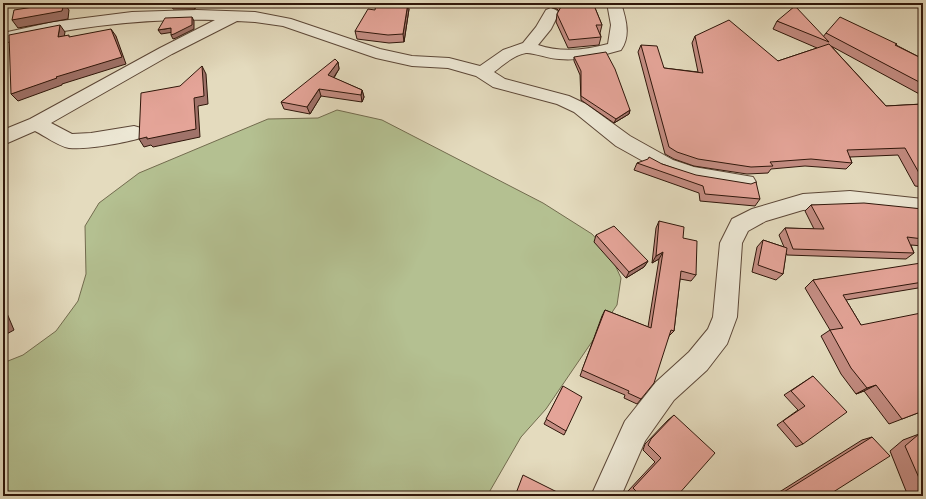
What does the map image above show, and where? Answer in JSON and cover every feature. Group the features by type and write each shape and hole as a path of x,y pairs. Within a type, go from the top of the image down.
{"street":[{"path":"526,47 542,53 565,56 600,52 615,46 619,37 618,21 614,3"},
{"path":"3,38 136,10 197,15 255,17 286,22 376,53 412,61 449,63 482,72 499,83 563,100 580,108 623,141 666,165 692,174 716,179 746,182"},
{"path":"482,72 509,54 526,47 543,29 551,13"},
{"path":"3,138 36,123 166,51 234,16"},
{"path":"36,123 70,141 91,140 134,133"},
{"path":"606,496 635,431 664,391 698,361 718,336 725,318 731,243 740,225 759,215 803,202 850,199 923,207"}],"green space":[{"path":"337,110 382,120 543,203 592,234 610,254 621,278 617,305 546,409 521,437 487,496 3,496 3,363 23,355 56,331 78,301 86,274 85,226 99,203 139,173 268,119 318,118"}],"building":[{"path":"64,3 62,11 12,20 14,10"},
{"path":"376,3 408,3 403,34 388,35 355,31 368,9 375,10"},
{"path":"560,3 593,3 602,25 596,25 601,37 569,40 557,14 562,5"},
{"path":"795,6 829,42 777,21"},
{"path":"192,17 192,25 174,34 171,35 171,28 158,30 165,18"},
{"path":"840,17 897,44 895,45 923,59 923,84 826,33"},
{"path":"729,20 778,61 829,44 886,106 923,104 923,180 905,148 847,150 852,163 811,159 770,162 773,166 751,167 698,159 677,152 669,147 641,45 657,46 664,68 703,73 695,36"},
{"path":"60,25 58,37 69,35 69,37 111,29 122,57 56,77 57,78 11,94 9,35"},
{"path":"606,52 615,69 630,110 616,119 581,96 581,71 574,57"},
{"path":"335,59 338,62 328,75 362,90 361,95 319,89 307,107 281,102"},
{"path":"202,66 204,96 194,98 196,129 147,139 147,137 139,139 141,93 180,86"},
{"path":"649,157 662,164 696,175 751,184 756,182 760,199 705,194 703,186 637,163 648,159"},
{"path":"864,203 923,209 923,239 907,237 914,253 793,249 785,228 824,229 811,205"},
{"path":"659,221 684,227 683,238 697,241 696,275 681,271 674,331 671,330 654,383 641,399 628,393 629,391 582,370 605,310 651,328 663,252 656,256"},
{"path":"614,226 648,261 629,272 596,235"},
{"path":"763,240 787,248 783,274 758,265"},
{"path":"921,263 923,266 923,282 843,295 861,325 921,313 923,315 923,411 902,419 876,385 867,388 851,368 830,330 843,328 813,280"},
{"path":"813,376 847,412 803,444 783,421 805,406 791,391"},
{"path":"563,386 582,397 566,431 546,419"},
{"path":"674,415 715,453 677,496 641,496 633,488 661,458 648,445 651,439"},
{"path":"919,434 923,434 923,487 905,446"},
{"path":"872,437 890,456 827,496 779,495"},
{"path":"523,475 557,492 556,496 515,496"}]}
